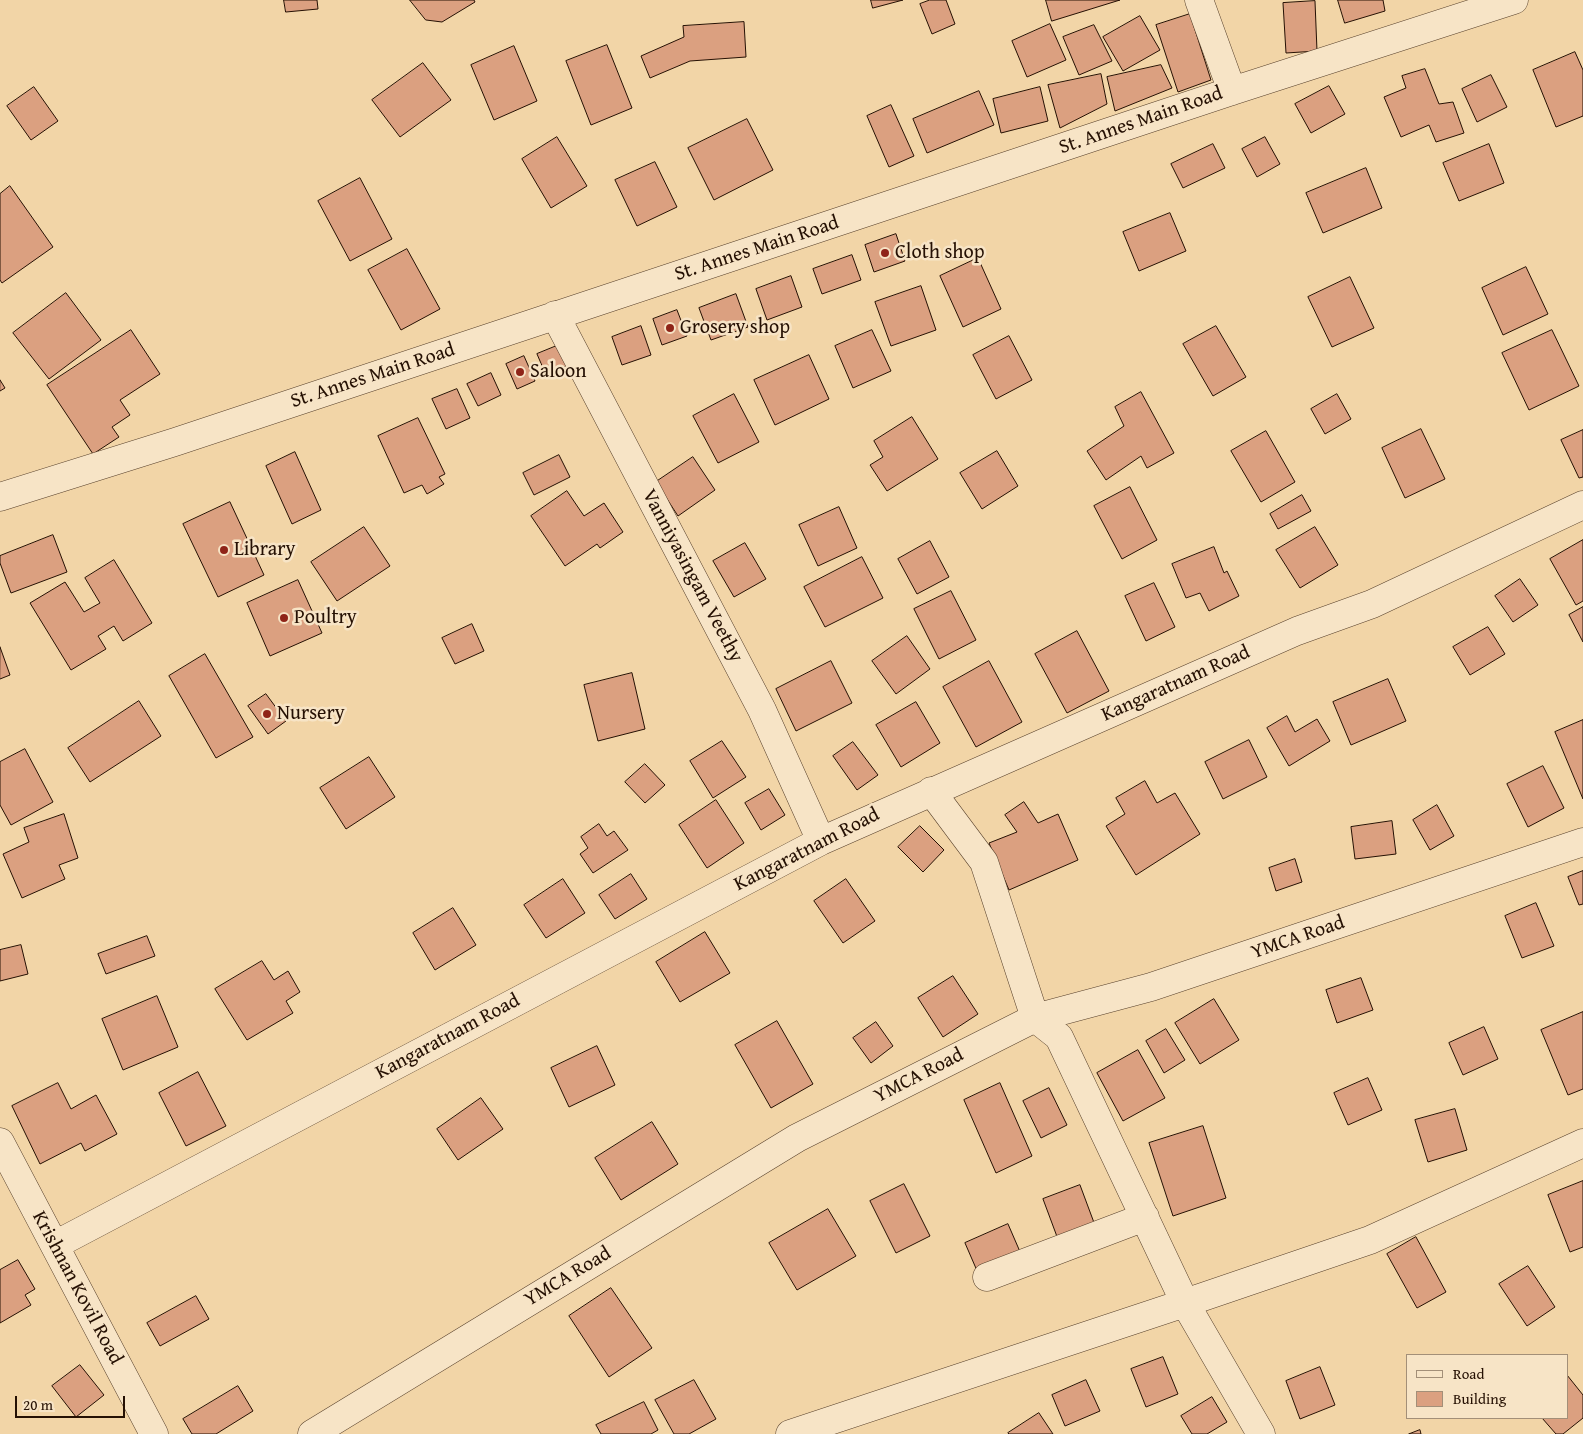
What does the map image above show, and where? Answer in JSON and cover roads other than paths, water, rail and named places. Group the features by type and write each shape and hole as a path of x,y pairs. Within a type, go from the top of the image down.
{"street":[{"path":"1199,0 1232,91"},
{"name":"St. Annes Main Road","path":"0,497 184,439 1232,91 1514,0"},
{"name":"Vanniyasingam Veethy","path":"556,315 762,710 821,841"},
{"name":"Kangaratnam Road","path":"54,1245 821,841 1297,631 1372,604 1583,505"},
{"path":"932,791 984,862 1035,1018 1059,1037 1185,1303 1261,1434"},
{"name":"YMCA Road","path":"312,1434 797,1138 1035,1018 1151,987 1583,842"},
{"name":"Krishnan Kovil Road","path":"0,1142 154,1434"},
{"path":"790,1434 1370,1240 1583,1143"},
{"path":"987,1278 1145,1217"}],"place":[{"name":"Cloth shop","path":"885,253"},
{"name":"Grosery shop","path":"670,328"},
{"name":"Saloon","path":"520,372"},
{"name":"Library","path":"224,550"},
{"name":"Poultry","path":"284,618"},
{"name":"Nursery","path":"267,714"}]}
